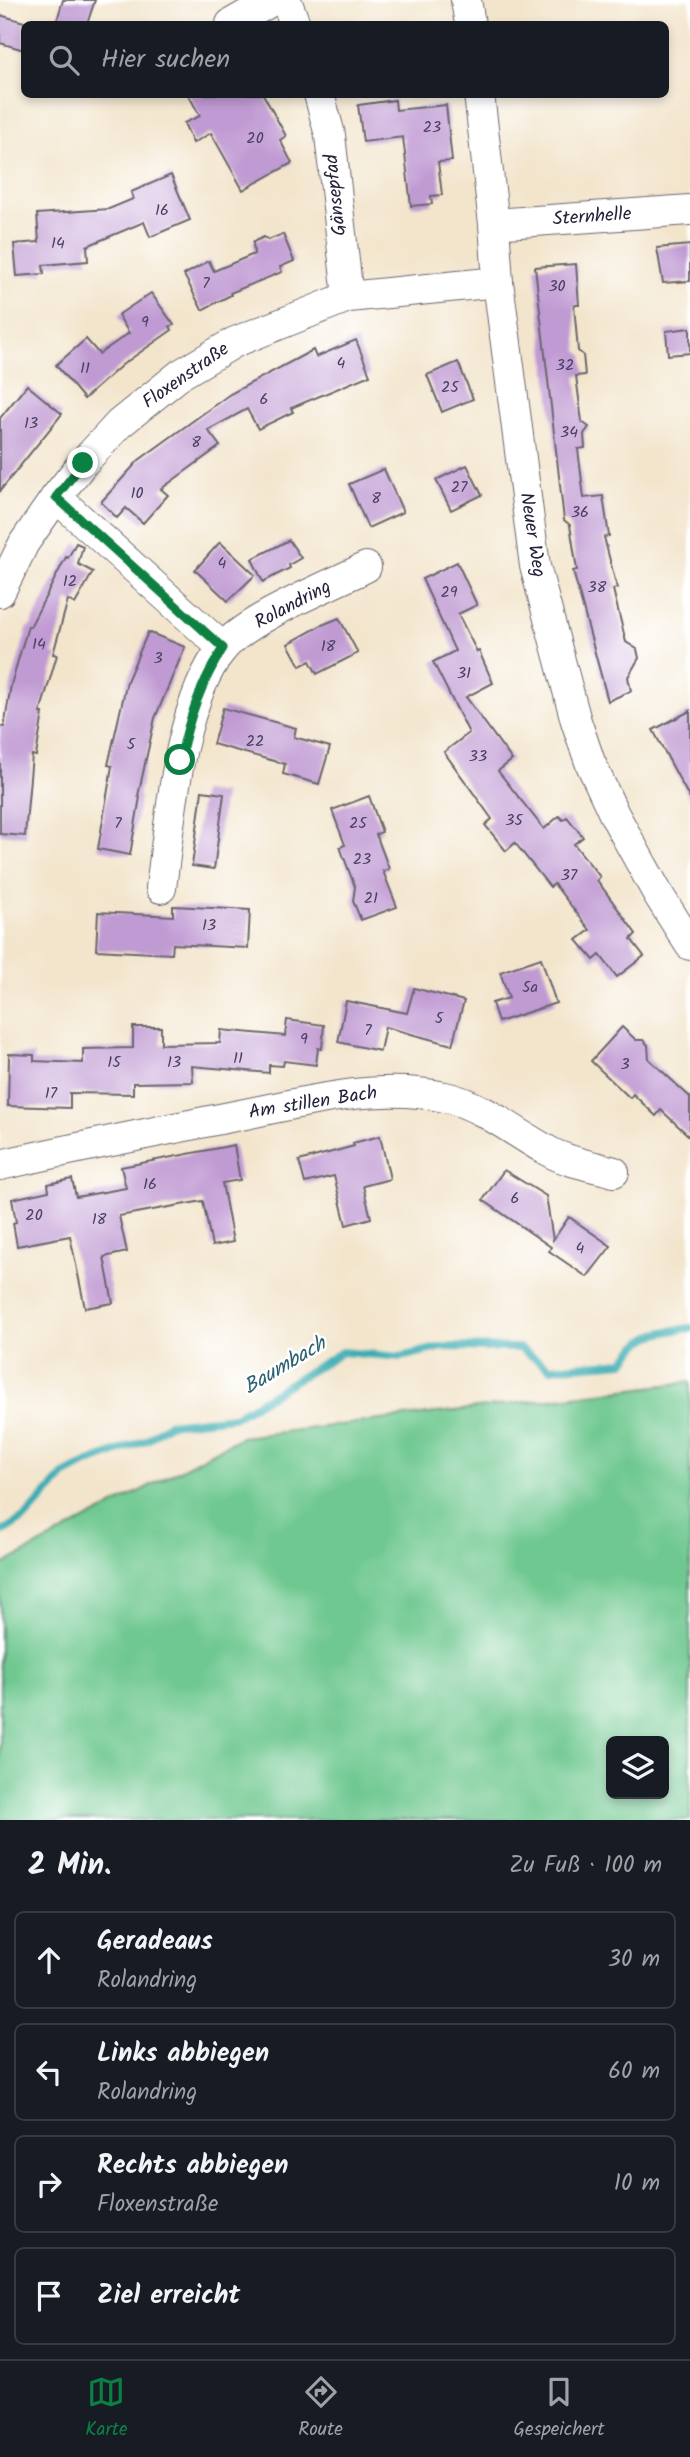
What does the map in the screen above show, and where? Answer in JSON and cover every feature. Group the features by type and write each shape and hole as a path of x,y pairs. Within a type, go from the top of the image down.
{"street":[{"path":"236,21 273,0"},
{"path":"286,0 294,21"},
{"path":"467,0 470,21"},
{"name":"Gänsepfad","path":"320,98 330,135 348,298"},
{"name":"Neuer Weg","path":"479,98 498,282 535,566 576,721 590,762 614,814 690,945"},
{"name":"Sternhelle","path":"494,223 690,210"},
{"name":"Floxenstraße","path":"0,592 24,543 56,497 119,424 181,374 235,342 348,298 498,282"},
{"path":"56,497 223,648"},
{"name":"Rolandring","path":"161,888 180,760 190,717 202,685 223,648 254,624 366,567"},
{"name":"Am stillen Bach","path":"0,1166 324,1098 383,1091 420,1092 448,1097 473,1107 551,1153 614,1172"}],"green space":[{"path":"690,1382 690,1820 0,1820 0,1566 241,1437"}],"building":[{"path":"63,0 95,0 88,21 57,21"},
{"path":"0,15 21,21 21,49 0,43"},
{"path":"190,98 265,98 286,136 280,140 292,163 243,190 211,133 193,143 184,123 200,116"},
{"path":"395,100 396,110 446,105 452,161 438,162 442,195 431,196 432,204 411,206 403,137 363,142 358,105"},
{"path":"171,175 190,220 150,237 144,222 87,246 88,261 43,265 44,274 17,276 14,244 39,242 37,214 109,209 133,199 131,192"},
{"path":"283,234 294,261 280,267 282,272 230,293 231,295 202,310 184,275 209,261 214,271 254,254 253,242"},
{"path":"690,245 690,281 663,283 657,248"},
{"path":"576,264 579,305 574,305 578,351 583,355 585,375 576,376 582,422 589,427 584,434 585,448 578,449 584,498 603,496 609,536 604,537 617,588 613,589 626,642 637,649 639,658 628,677 631,691 608,701 573,571 577,570 570,525 564,520 535,267"},
{"path":"151,293 174,325 170,326 172,330 122,365 84,399 56,365 86,339 99,354 129,333 118,315"},
{"path":"690,328 690,353 668,355 666,331"},
{"path":"356,340 370,375 291,408 293,412 258,429 247,409 208,430 220,446 161,489 168,495 143,523 126,508 117,518 101,502 139,460 230,394 313,350 316,357"},
{"path":"458,362 473,399 442,412 427,375"},
{"path":"27,385 62,414 0,491 0,418"},
{"path":"467,465 482,495 451,510 436,480"},
{"path":"384,469 403,512 368,528 349,484"},
{"path":"289,540 301,558 289,565 290,568 263,582 252,559"},
{"path":"220,542 255,575 228,601 195,570"},
{"path":"76,543 83,546 78,564 93,572 75,604 68,600 53,654 57,655 40,713 43,713 36,756 32,755 25,836 0,834 0,726 4,727 11,685 28,626 30,627"},
{"path":"457,562 477,605 458,614 493,683 466,697 512,760 498,771 544,829 559,816 563,820 567,817 583,837 574,844 600,877 597,880 636,934 631,939 644,956 617,977 600,955 594,960 577,940 590,930 554,884 550,887 515,843 506,851 485,825 492,819 444,752 469,733 433,662 455,651 422,579"},
{"path":"339,618 358,653 317,674 310,661 300,666 288,644"},
{"path":"148,632 185,647 155,718 138,796 140,797 130,855 98,849 112,766 108,765 127,681"},
{"path":"223,708 296,728 294,737 330,747 319,784 283,774 285,764 213,744"},
{"path":"690,711 690,799 653,730"},
{"path":"202,791 224,794 214,869 192,866"},
{"path":"369,796 382,832 376,834 389,869 383,871 397,907 361,920 353,901 355,887 340,847 345,845 332,810"},
{"path":"173,906 250,910 248,948 173,944 172,954 96,950 98,912 173,916"},
{"path":"541,958 556,1003 498,1022 492,1003 509,998 500,972"},
{"path":"414,988 464,1001 452,1045 385,1027 380,1051 338,1042 346,1001 407,1013"},
{"path":"287,1020 324,1025 322,1049 318,1048 316,1065 284,1061 283,1066 269,1065 269,1073 192,1066 193,1082 133,1083 133,1094 70,1093 70,1108 8,1106 9,1054 34,1055 34,1061 83,1063 83,1049 133,1048 133,1027 161,1027 161,1044 220,1043 221,1030 285,1036"},
{"path":"622,1027 636,1040 643,1040 648,1045 649,1059 690,1097 690,1137 661,1110 656,1116 633,1094 630,1098 591,1061"},
{"path":"380,1136 390,1179 363,1186 371,1218 346,1225 334,1176 305,1183 299,1161"},
{"path":"234,1145 240,1180 222,1183 233,1242 212,1246 203,1201 119,1216 127,1252 104,1257 113,1303 85,1308 70,1236 17,1246 12,1199 49,1191 48,1184 72,1179 76,1197 126,1188 121,1167"},
{"path":"504,1170 546,1196 553,1240 569,1217 611,1246 587,1277 549,1251 551,1247 483,1200"}],"waterway":[{"name":"Baumbach","path":"0,1533 27,1516 64,1475 89,1462 147,1440 168,1424 234,1417 342,1352 401,1357 442,1347 519,1348 550,1368 624,1362 645,1339 668,1331 690,1328"}],"route":[{"path":"83,463 56,497 223,648 202,685 190,717 180,760"}]}
